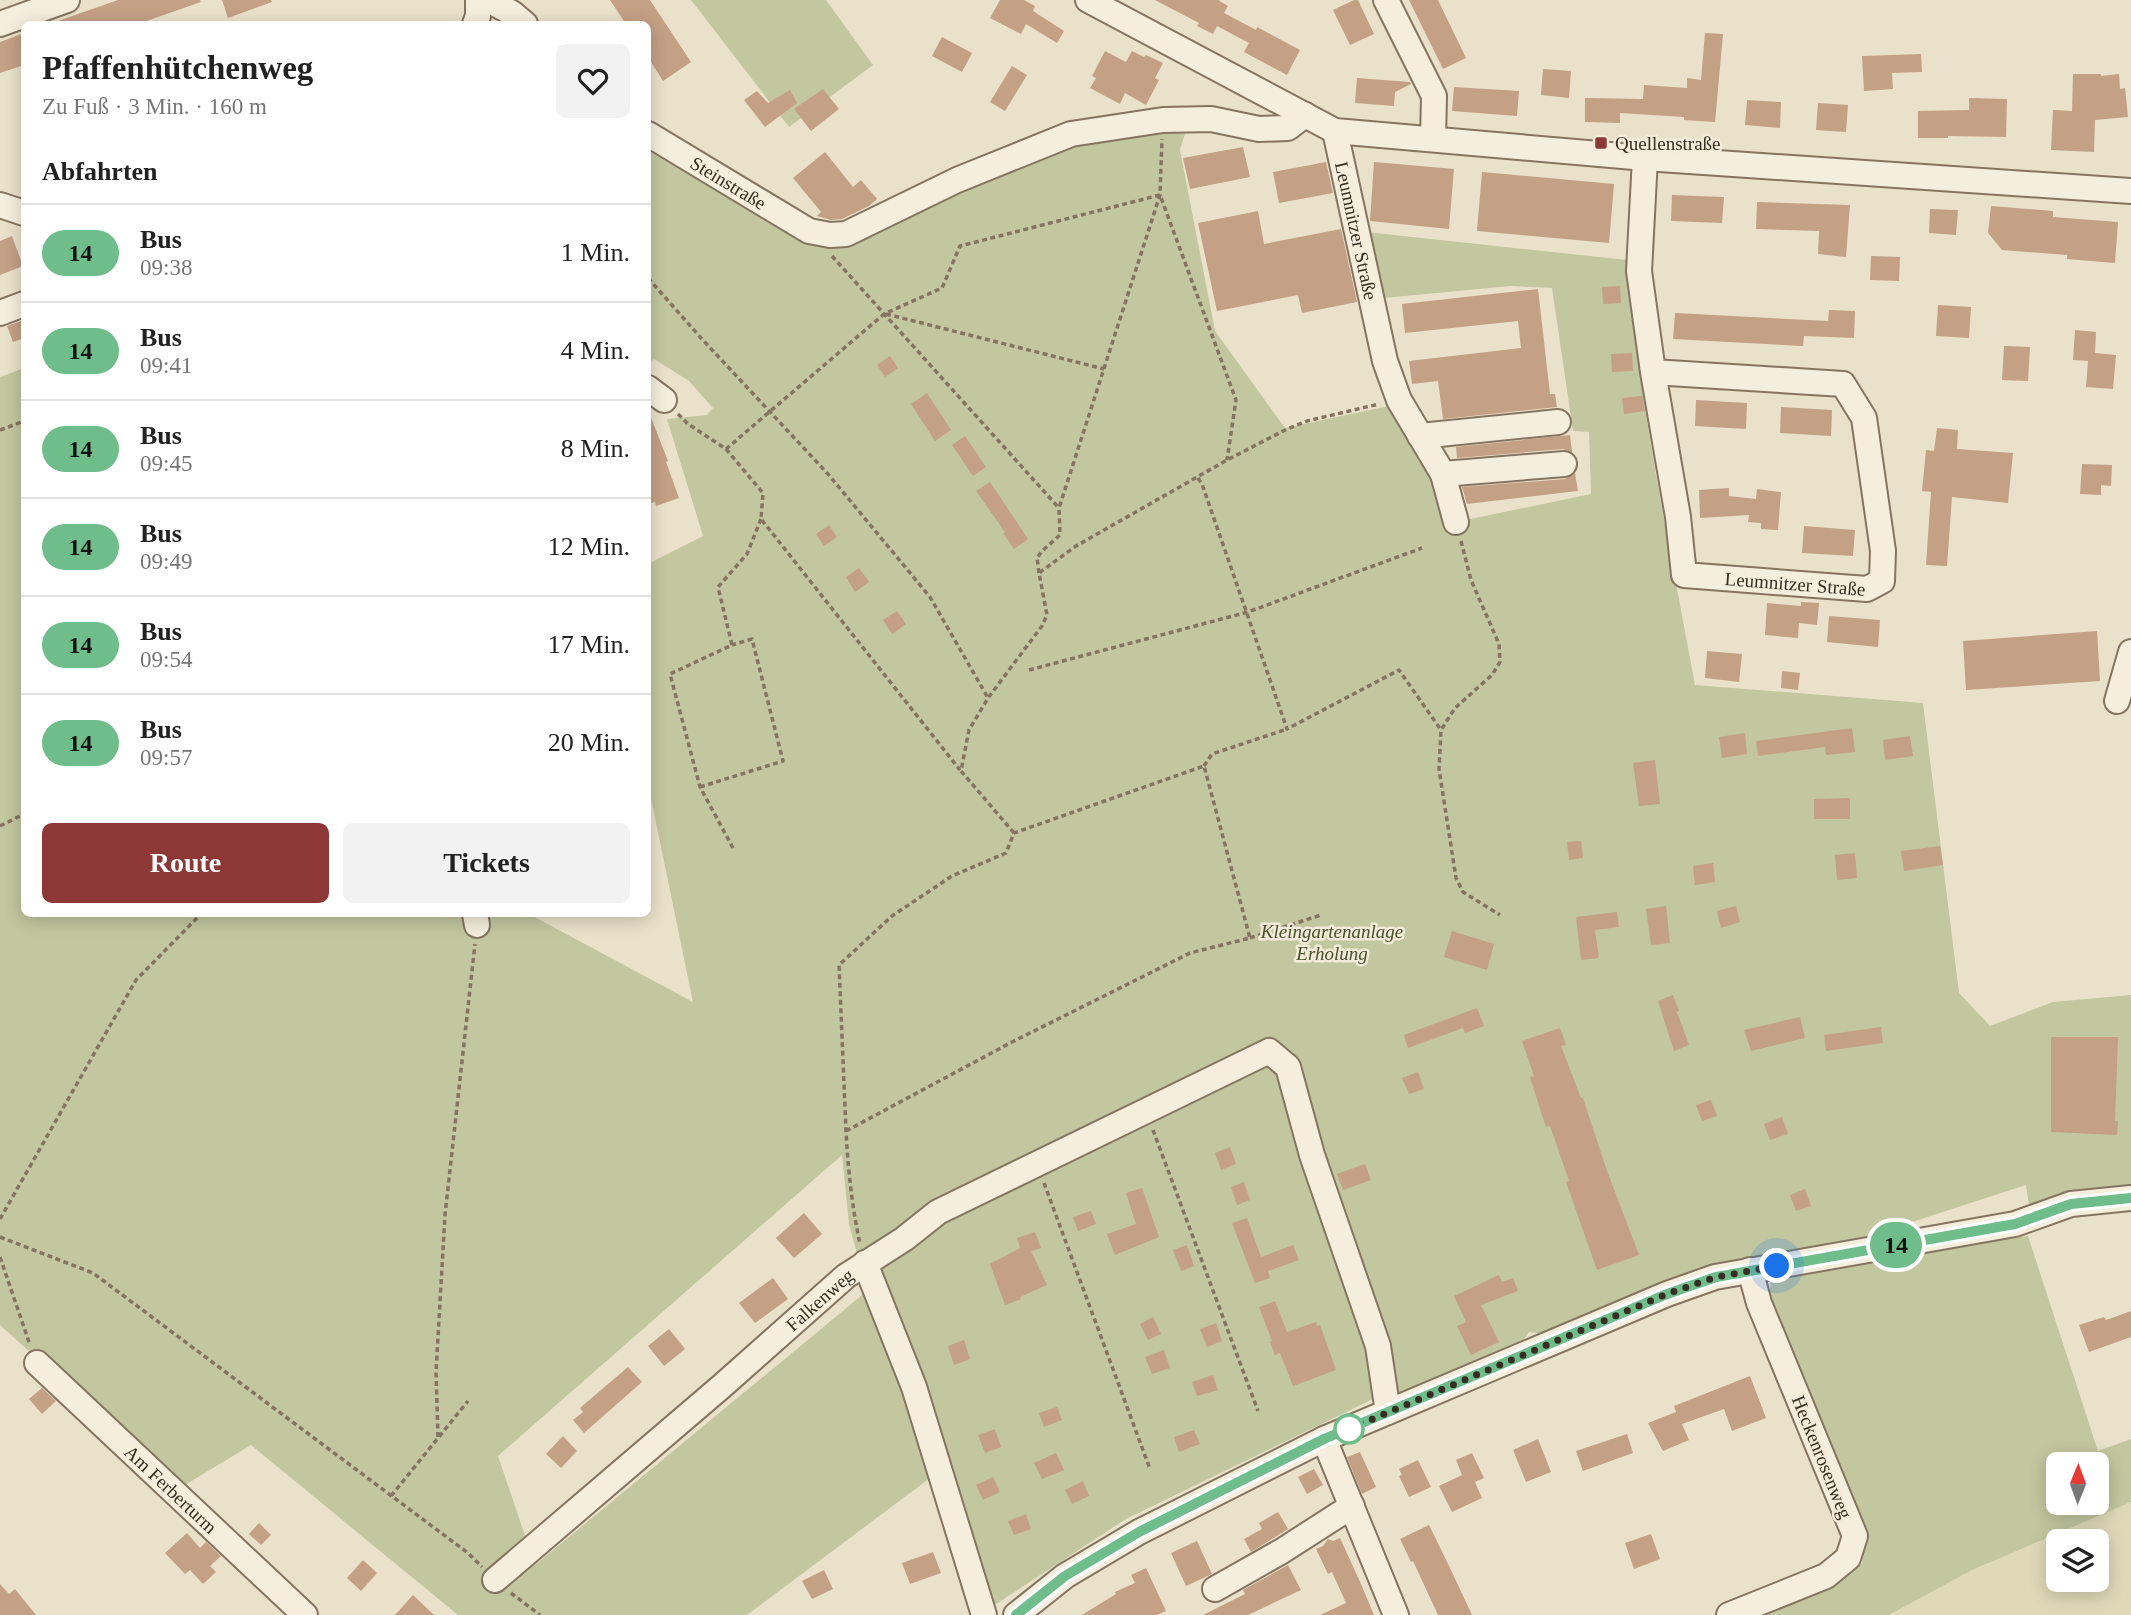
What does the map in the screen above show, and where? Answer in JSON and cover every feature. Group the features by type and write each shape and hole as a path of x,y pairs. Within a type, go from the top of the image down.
{"street":[{"path":"0,24 67,0"},
{"path":"475,21 478,0"},
{"path":"488,0 521,21"},
{"path":"1088,0 1335,131 1645,158 2131,191"},
{"path":"1386,0 1434,96 1433,139"},
{"path":"809,231 830,235 846,234 957,180 1071,134 1163,120 1210,118 1259,129 1288,128 1305,115"},
{"name":"Leumnitzer Straße","path":"1335,131 1385,361 1399,400 1443,474 1456,522"},
{"name":"Steinstraße","path":"651,136 809,231"},
{"name":"Leumnitzer Straße","path":"1645,158 1639,271 1653,372 1678,517 1684,575 1867,589 1882,581 1883,551 1864,418 1843,384 1653,372"},
{"path":"0,205 21,212"},
{"path":"0,313 21,305"},
{"path":"1420,436 1558,422"},
{"path":"1443,474 1564,464"},
{"path":"2117,701 2131,652"},
{"path":"865,1263 904,1240 937,1212 1269,1051 1288,1066 1312,1155 1378,1346 1388,1412"},
{"path":"1016,1615 1065,1576 1139,1532 1324,1439 1667,1294 1716,1277 2015,1224 2071,1204 2131,1198"},
{"name":"Falkenweg","path":"495,1580 846,1276 865,1263 914,1387 984,1615"},
{"name":"Heckenrosenweg","path":"1729,1615 1826,1576 1848,1558 1855,1536 1759,1303 1750,1270"},
{"name":"Am Ferberturm","path":"37,1363 304,1615"},
{"path":"1324,1439 1396,1615"},
{"path":"1215,1589 1282,1551 1352,1506"}],"path":[{"path":"961,771 969,730 1047,615 1037,558 1060,535 1059,508 1160,195 1163,120"},
{"path":"726,449 884,314 942,288 960,246 1160,195"},
{"path":"1160,195 1236,400 1227,460"},
{"path":"809,231 1059,508"},
{"path":"651,281 828,474 929,597 989,698"},
{"path":"884,314 1104,369"},
{"path":"656,394 688,424 726,449 763,493 761,519 747,554 718,587 732,645"},
{"path":"1039,573 1076,546 1227,460 1307,421 1399,400"},
{"path":"0,430 21,422"},
{"path":"1198,478 1248,611 1287,729"},
{"path":"761,519 961,771 1014,833"},
{"path":"1456,522 1471,580 1499,644 1500,662 1492,675 1455,708 1441,730 1439,769 1456,878 1463,892 1500,915"},
{"path":"1029,670 1248,611 1422,548"},
{"path":"700,787 783,761 752,639 732,645 670,674 700,787 733,848"},
{"path":"865,1263 851,1193 839,965 892,916 952,876 1006,853 1014,833 1203,766 1212,754 1287,729 1399,670 1441,730"},
{"path":"1203,766 1250,938"},
{"path":"0,826 21,816"},
{"path":"846,1131 1012,1042 1190,953 1250,938 1321,915"},
{"path":"0,1219 136,980 198,917"},
{"path":"438,1437 436,1372 445,1214 476,919"},
{"path":"1147,1112 1258,1411"},
{"path":"1037,1164 1150,1469"},
{"path":"0,1237 93,1273 468,1553 495,1580 540,1615"},
{"path":"0,1257 37,1363"},
{"path":"391,1496 468,1401"}],"shaded area":[{"path":"2131,1502 2131,1615 1889,1615 1972,1570 2046,1538 2046,1592 2109,1592 2109,1529 2068,1529 2098,1516 2109,1516 2109,1511"}],"green space":[{"path":"691,0 826,0 873,65 789,127"},
{"name":"Kleingartenanlage Erholung","path":"1191,114 1180,150 1215,331 1285,428 1389,406 1437,477 1451,523 1591,494 1589,432 1573,431 1552,288 1510,286 1384,298 1366,232 1627,260 1647,420 1695,685 1923,703 1959,993 1990,1026 2053,1002 2131,995 2131,1191 2029,1205 2026,1185 1838,1246 1545,1334 1529,1332 1522,1342 1410,1398 1373,1399 1126,1519 987,1610 934,1475 747,1615 458,1615 251,1445 180,1488 0,1325 0,377 21,369 21,917 535,917 693,1002 651,799 651,562 703,536 667,419 707,415 713,408 689,381 654,359 651,362 651,153 809,244 954,174","holes":["842,1155 849,1224 867,1291 535,1565 498,1456"]},
{"path":"2028,1236 2098,1451 2131,1439 2131,1502 2109,1511 2109,1452 2046,1452 2046,1516 2098,1516 2068,1529 2046,1529 2046,1538 1972,1570 1889,1615 1754,1615 1845,1578 1862,1563 1864,1541 1769,1298 1771,1282 1787,1271"}],"building":[{"path":"118,0 201,2 147,21 58,21"},
{"path":"222,0 271,0 272,2 228,18"},
{"path":"610,0 650,0 691,62 663,81 651,62 651,21 624,21"},
{"path":"1000,0 1024,0 1035,6 1033,11 1064,31 1057,43 1026,24 1021,34 990,18"},
{"path":"1155,0 1218,0 1228,6 1224,13 1300,50 1287,75 1244,52 1249,43 1217,26 1213,34 1197,26 1199,23"},
{"path":"1358,0 1374,34 1350,45 1333,10"},
{"path":"1409,0 1438,0 1466,58 1443,69"},
{"path":"1705,33 1723,34 1715,122 1620,113 1620,123 1585,122 1585,98 1643,99 1644,85 1687,88 1687,78 1701,80"},
{"path":"21,34 21,66 0,73 0,42"},
{"path":"942,37 972,53 962,72 932,56"},
{"path":"1105,51 1126,62 1132,51 1163,63 1155,78 1159,80 1146,105 1125,93 1120,104 1090,88 1096,78 1092,76"},
{"path":"1921,54 1922,72 1892,73 1893,89 1864,91 1862,56"},
{"path":"1012,66 1027,75 1005,111 990,102"},
{"path":"1543,69 1571,71 1569,98 1541,95"},
{"path":"2073,74 2119,74 2120,89 2125,88 2128,117 2095,120 2094,152 2051,150 2053,110 2072,111"},
{"path":"1357,78 1411,84 1395,92 1394,106 1355,103"},
{"path":"1454,87 1519,91 1517,116 1452,111"},
{"path":"823,89 839,109 811,131 794,109"},
{"path":"790,90 797,103 765,127 744,100 757,91 768,103"},
{"path":"1969,98 2007,99 2006,137 1918,138 1918,111 1969,110"},
{"path":"1747,100 1781,102 1780,128 1745,125"},
{"path":"1818,103 1848,105 1846,132 1816,130"},
{"path":"1243,147 1250,177 1190,189 1183,158"},
{"path":"825,152 853,187 861,180 877,199 869,206 842,219 831,220 817,216 821,212 793,178"},
{"path":"1326,162 1333,193 1279,203 1273,172"},
{"path":"1374,162 1454,169 1449,229 1370,221"},
{"path":"1482,172 1614,184 1609,243 1477,231"},
{"path":"1672,195 1724,197 1722,223 1671,221"},
{"path":"1757,202 1850,205 1846,257 1818,254 1819,231 1756,229"},
{"path":"1991,206 2053,211 2053,217 2118,222 2115,263 2067,259 2067,255 2002,250 1988,233"},
{"path":"1930,209 1958,210 1956,235 1929,233"},
{"path":"1258,211 1264,244 1341,229 1357,302 1302,313 1298,295 1217,311 1198,223"},
{"path":"12,236 21,267 0,275 0,241"},
{"path":"1871,256 1900,257 1899,281 1870,280"},
{"path":"1620,286 1621,303 1603,304 1602,287"},
{"path":"1538,289 1550,394 1555,394 1557,407 1443,419 1438,381 1412,384 1409,361 1521,348 1518,321 1405,333 1402,304"},
{"path":"1938,305 1971,307 1969,338 1936,336"},
{"path":"1829,310 1855,311 1854,338 1804,336 1803,346 1673,339 1675,313 1828,321"},
{"path":"21,321 21,339 13,342 7,326"},
{"path":"2075,330 2096,332 2095,353 2116,355 2113,389 2086,387 2088,361 2073,360"},
{"path":"2004,346 2030,347 2028,381 2002,380"},
{"path":"1632,353 1633,371 1612,372 1611,354"},
{"path":"890,356 898,368 885,377 877,365"},
{"path":"927,393 951,430 935,441 911,404"},
{"path":"1642,396 1645,411 1624,414 1622,398"},
{"path":"1696,400 1747,403 1746,429 1695,426"},
{"path":"1781,407 1832,410 1831,436 1780,433"},
{"path":"651,418 679,498 656,506 655,502 651,503"},
{"path":"1937,428 1958,430 1957,449 2013,453 2008,503 1952,497 1947,566 1926,565 1931,492 1922,491 1926,450 1934,451"},
{"path":"1570,435 1572,452 1563,449 1457,458 1456,447"},
{"path":"965,436 986,467 973,476 952,445"},
{"path":"2082,464 2112,465 2111,486 2101,485 2101,495 2080,494"},
{"path":"1575,473 1578,491 1467,504 1462,487 1565,479"},
{"path":"990,482 1028,539 1014,549 976,491"},
{"path":"1729,488 1729,496 1756,499 1757,489 1781,492 1778,530 1761,529 1761,523 1748,522 1749,515 1700,518 1699,490"},
{"path":"829,525 837,537 824,546 816,534"},
{"path":"1804,526 1855,530 1853,556 1802,553"},
{"path":"859,568 869,582 855,592 846,577"},
{"path":"1801,602 1819,603 1817,625 1799,623 1798,638 1765,635 1767,603 1801,606"},
{"path":"897,611 906,624 892,634 883,620"},
{"path":"1829,616 1880,620 1878,647 1827,642"},
{"path":"2097,631 2100,681 1966,690 1963,641"},
{"path":"1707,651 1742,654 1739,682 1705,678"},
{"path":"1782,671 1800,673 1798,690 1781,688"},
{"path":"1852,728 1855,752 1826,755 1825,747 1758,756 1756,741"},
{"path":"1745,733 1747,754 1722,758 1719,737"},
{"path":"1910,736 1913,756 1885,760 1883,740"},
{"path":"1655,760 1660,804 1639,806 1633,763"},
{"path":"1850,798 1850,819 1814,819 1814,799"},
{"path":"1581,841 1583,858 1569,860 1567,842"},
{"path":"1940,846 1943,865 1904,871 1901,851"},
{"path":"1855,853 1857,878 1837,880 1835,855"},
{"path":"1713,863 1715,882 1695,885 1693,866"},
{"path":"1666,906 1670,943 1651,945 1646,909"},
{"path":"1736,906 1740,922 1721,928 1717,911"},
{"path":"1617,912 1619,927 1595,930 1599,958 1581,960 1576,917"},
{"path":"1452,931 1494,944 1487,970 1444,957"},
{"path":"1673,995 1689,1045 1674,1051 1658,1001"},
{"path":"1477,1008 1484,1026 1465,1033 1463,1028 1408,1048 1404,1035"},
{"path":"1800,1017 1805,1038 1751,1051 1744,1030"},
{"path":"1881,1027 1883,1043 1826,1051 1824,1035"},
{"path":"1560,1028 1566,1045 1561,1046 1583,1098 1639,1255 1597,1270 1566,1182 1569,1181 1550,1126 1546,1127 1541,1112 1530,1077 1534,1076 1522,1041"},
{"path":"2051,1037 2118,1037 2115,1121 2118,1121 2117,1135 2051,1132"},
{"path":"1418,1072 1424,1089 1409,1094 1402,1078"},
{"path":"1711,1100 1717,1116 1702,1121 1696,1105"},
{"path":"1782,1117 1788,1134 1770,1140 1764,1124"},
{"path":"1230,1147 1236,1164 1221,1170 1215,1153"},
{"path":"1365,1164 1371,1180 1343,1190 1337,1174"},
{"path":"1244,1182 1250,1200 1237,1205 1231,1187"},
{"path":"1142,1188 1159,1237 1115,1255 1107,1234 1136,1224 1126,1193"},
{"path":"1805,1189 1811,1206 1796,1211 1790,1195"},
{"path":"1091,1211 1096,1224 1078,1231 1073,1217"},
{"path":"804,1213 822,1234 794,1258 776,1238"},
{"path":"1247,1218 1261,1257 1293,1245 1299,1260 1268,1271 1270,1278 1255,1283 1232,1223"},
{"path":"1035,1232 1041,1248 1031,1251 1047,1285 1005,1305 990,1264 1020,1248 1017,1238"},
{"path":"1187,1245 1194,1266 1181,1271 1173,1250"},
{"path":"1499,1275 1502,1282 1513,1278 1518,1291 1481,1305 1499,1342 1471,1355 1457,1326 1466,1322 1454,1296"},
{"path":"773,1278 788,1299 755,1323 739,1303"},
{"path":"1275,1301 1287,1332 1316,1322 1317,1326 1320,1325 1336,1370 1293,1386 1280,1353 1275,1355 1259,1307"},
{"path":"2131,1311 2131,1337 2089,1352 2079,1325 2104,1317 2106,1320"},
{"path":"1153,1317 1161,1334 1148,1340 1140,1324"},
{"path":"1216,1323 1222,1341 1207,1347 1200,1329"},
{"path":"669,1329 685,1349 664,1366 648,1346"},
{"path":"964,1340 970,1359 954,1365 948,1346"},
{"path":"1164,1350 1170,1368 1152,1374 1145,1357"},
{"path":"628,1367 642,1382 584,1433 573,1420 583,1412 580,1408"},
{"path":"1213,1375 1218,1390 1197,1396 1192,1382"},
{"path":"1750,1376 1766,1418 1732,1431 1724,1409 1682,1424 1689,1440 1663,1451 1648,1423 1676,1412 1674,1406"},
{"path":"42,1388 56,1401 42,1414 29,1399"},
{"path":"1057,1407 1062,1420 1044,1427 1039,1413"},
{"path":"995,1429 1001,1447 985,1453 978,1435"},
{"path":"1194,1430 1200,1444 1179,1452 1174,1437"},
{"path":"1627,1434 1633,1453 1583,1471 1576,1451"},
{"path":"563,1436 577,1451 561,1468 546,1454"},
{"path":"1538,1439 1551,1472 1526,1482 1513,1450"},
{"path":"1360,1452 1376,1487 1362,1494 1347,1457"},
{"path":"1056,1453 1064,1470 1042,1479 1034,1463"},
{"path":"1472,1453 1484,1478 1475,1482 1482,1498 1452,1512 1439,1486 1462,1475 1456,1460"},
{"path":"1418,1460 1431,1487 1409,1497 1399,1476 1402,1475 1399,1469"},
{"path":"1314,1469 1323,1485 1307,1494 1298,1477"},
{"path":"993,1477 1000,1492 983,1500 976,1485"},
{"path":"1083,1481 1089,1496 1072,1504 1065,1490"},
{"path":"1278,1512 1288,1529 1251,1552 1244,1539 1262,1529 1259,1523"},
{"path":"1026,1514 1031,1529 1014,1535 1008,1521"},
{"path":"259,1523 271,1535 261,1545 249,1534"},
{"path":"1429,1525 1472,1615 1438,1615 1400,1539"},
{"path":"187,1533 200,1548 206,1542 221,1556 210,1566 216,1572 203,1584 190,1570 185,1574 165,1553"},
{"path":"1651,1534 1660,1559 1634,1569 1625,1543"},
{"path":"1340,1538 1374,1615 1320,1615 1346,1603 1332,1572 1328,1574 1316,1549 1323,1546 1328,1539 1333,1541"},
{"path":"1197,1541 1212,1574 1186,1586 1171,1553"},
{"path":"933,1552 941,1573 910,1584 902,1563"},
{"path":"363,1560 377,1573 361,1591 347,1578"},
{"path":"1288,1565 1301,1590 1248,1615 1203,1615 1245,1594 1243,1590"},
{"path":"1146,1568 1166,1611 1157,1615 1082,1615 1116,1594 1115,1592 1135,1583 1131,1575"},
{"path":"824,1570 833,1589 812,1599 802,1581"},
{"path":"0,1584 9,1594 15,1589 36,1615 0,1615"},
{"path":"413,1595 434,1615 395,1615"}],"bus line":[{"name":"14","path":"1016,1615 1065,1576 1139,1532 1324,1439 1667,1294 1716,1277 2015,1224 2071,1204 2131,1198"}],"place":[{"name":"Quellenstraße","path":"1601,143"}],"route":[{"path":"1349,1429 1667,1294 1716,1277 1777,1266"}]}
